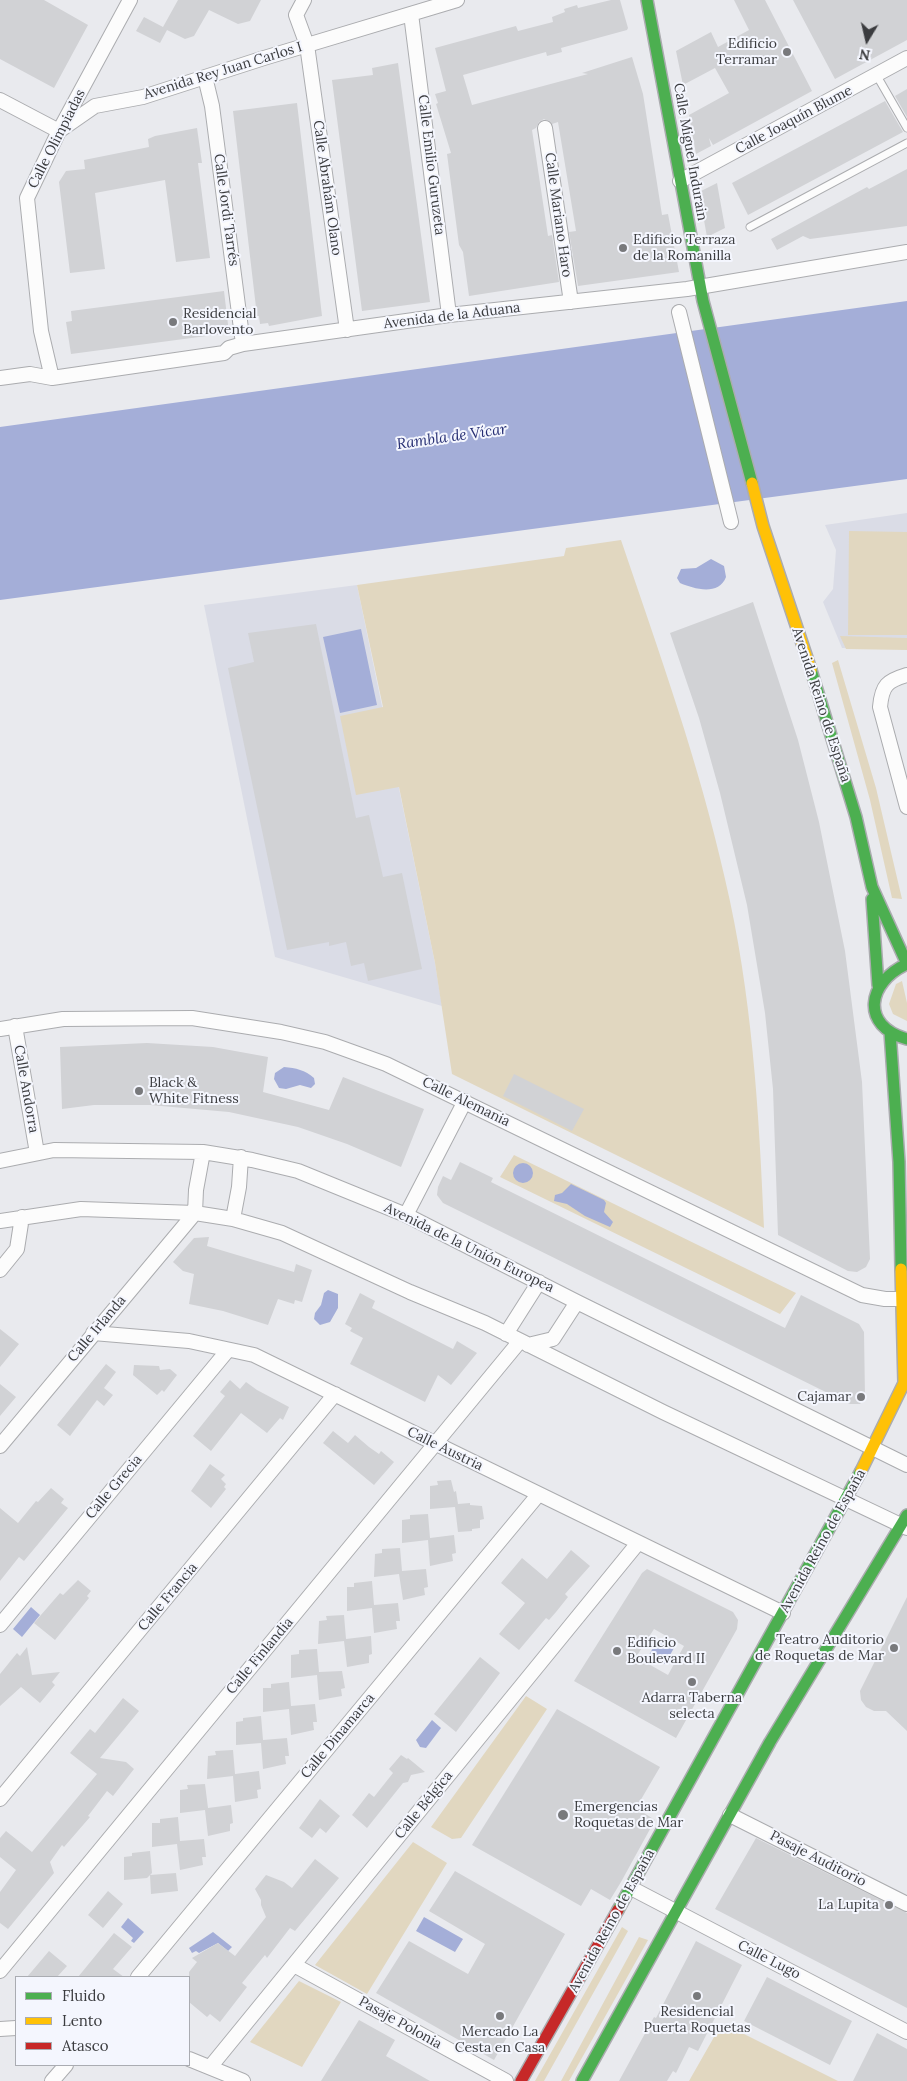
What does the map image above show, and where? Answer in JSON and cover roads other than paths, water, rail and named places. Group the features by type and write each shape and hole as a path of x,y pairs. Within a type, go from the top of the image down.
{"street":[{"name":"Calle Olimpiadas","path":"52,378 42,331 27,198 59,131 130,0"},
{"name":"Calle Abrahám Olano","path":"304,0 296,15 307,45 347,330"},
{"name":"Avenida Rey Juan Carlos I","path":"59,131 95,106 144,97 457,0"},
{"name":"Calle Miguel Indurain","path":"647,0 705,309"},
{"name":"Calle Emilio Guruzeta","path":"411,14 449,315"},
{"name":"Calle Joaquín Blume","path":"680,181 907,58"},
{"name":"Calle Jordi Tarrés","path":"205,77 212,106 244,344"},
{"path":"0,100 59,131"},
{"name":"Calle Mariano Haro","path":"545,128 571,302"},
{"name":"Avenida de la Aduana","path":"0,378 30,374 52,378 224,353 230,348 244,344 449,315 700,286 907,252"},
{"name":"Avenida Reino de España","path":"521,2081 631,1888 847,1499 874,1448 904,1383 899,1162 890,1032 881,1024 875,1011 874,998 878,985 872,887 856,817 830,728 763,526 705,309"},
{"path":"679,312 731,522"},
{"path":"907,675 892,679 881,691 880,707 907,807"},
{"name":"Avenida Reino de España","path":"872,887 907,964"},
{"path":"878,985 885,974 894,968 907,964"},
{"name":"Calle Alemania","path":"0,1029 63,1019 192,1018 281,1032 325,1042 370,1057 464,1101 862,1295 885,1299 903,1299"},
{"name":"Calle Andorra","path":"15,1026 38,1153"},
{"path":"890,1032 907,1039"},
{"path":"406,1214 464,1101"},
{"name":"Avenida de la Unión Europea","path":"0,1161 54,1150 203,1152 241,1158 298,1171 406,1214 577,1302 907,1465"},
{"path":"195,1214 196,1190 203,1152"},
{"path":"233,1219 239,1187 241,1158"},
{"path":"0,1221 81,1209 195,1214 233,1219 282,1233 506,1334 847,1499 905,1523 770,1742 582,2081"},
{"name":"Calle Irlanda","path":"0,1446 93,1333 195,1214"},
{"path":"0,1270 18,1249 22,1217"},
{"path":"506,1334 539,1282"},
{"path":"524,1343 553,1339 577,1302"},
{"name":"Calle Austria","path":"93,1333 189,1341 254,1355 783,1613"},
{"name":"Calle Finlandia","path":"0,1971 436,1444 524,1343"},
{"name":"Calle Grecia","path":"0,1625 228,1350"},
{"name":"Calle Francia","path":"0,1799 335,1394"},
{"name":"Calle Dinamarca","path":"139,1976 538,1495"},
{"name":"Calle Bélgica","path":"210,2066 638,1543"},
{"name":"Pasaje Auditorio","path":"730,1815 907,1904"},
{"name":"Calle Lugo","path":"631,1888 907,2032"},
{"name":"Pasaje Polonia","path":"294,1965 506,2081"},
{"path":"0,2029 15,2028"},
{"path":"190,2059 243,2081"},
{"path":"52,2081 65,2066"}],"lane":[{"path":"876,76 907,128"},
{"path":"750,227 907,143"}],"water":[{"name":"Rambla de Vícar","path":"907,301 907,479 0,600 0,427"},
{"path":"711,559 724,566 726,577 718,587 699,589 680,583 677,578 681,569 696,568"},
{"path":"361,629 377,705 340,713 323,637"},
{"path":"284,1067 304,1071 314,1078 315,1084 311,1088 300,1085 286,1089 279,1088 274,1079 275,1073"},
{"path":"523,1163 530,1166 533,1173 530,1180 523,1183 516,1180 513,1173 516,1166"},
{"path":"571,1184 604,1200 606,1203 604,1212 613,1222 610,1227 585,1216 567,1204 554,1201 555,1195 562,1193"},
{"path":"328,1290 338,1294 338,1308 330,1322 320,1325 314,1319 315,1313 321,1305 324,1293"},
{"path":"31,1607 40,1615 22,1637 13,1629"},
{"path":"658,1639 674,1648 665,1664 649,1655"},
{"path":"432,1720 441,1728 426,1748 420,1747 416,1740"},
{"path":"424,1917 463,1939 455,1952 416,1931"},
{"path":"128,1918 144,1932 134,1943 131,1941 133,1938 121,1927"},
{"path":"213,1932 232,1947 228,1951 218,1943 199,1953 196,1951 192,1953 189,1948"}],"place":[{"name":"Edificio Terramar","path":"787,52"},
{"name":"Edificio Terraza de la Romanilla","path":"623,248"},
{"name":"Residencial Barlovento","path":"173,322"},
{"name":"Black & White Fitness","path":"139,1091"},
{"name":"Cajamar","path":"861,1397"},
{"name":"Teatro Auditorio de Roquetas de Mar","path":"894,1648"},
{"name":"Edificio Boulevard II","path":"617,1651"},
{"name":"Adarra Taberna selecta","path":"692,1682"},
{"name":"Emergencias Roquetas de Mar","path":"563,1815"},
{"name":"La Lupita","path":"889,1905"},
{"name":"Residencial Puerta Roquetas","path":"697,1996"},
{"name":"Mercado La Cesta en Casa","path":"500,2016"}]}
